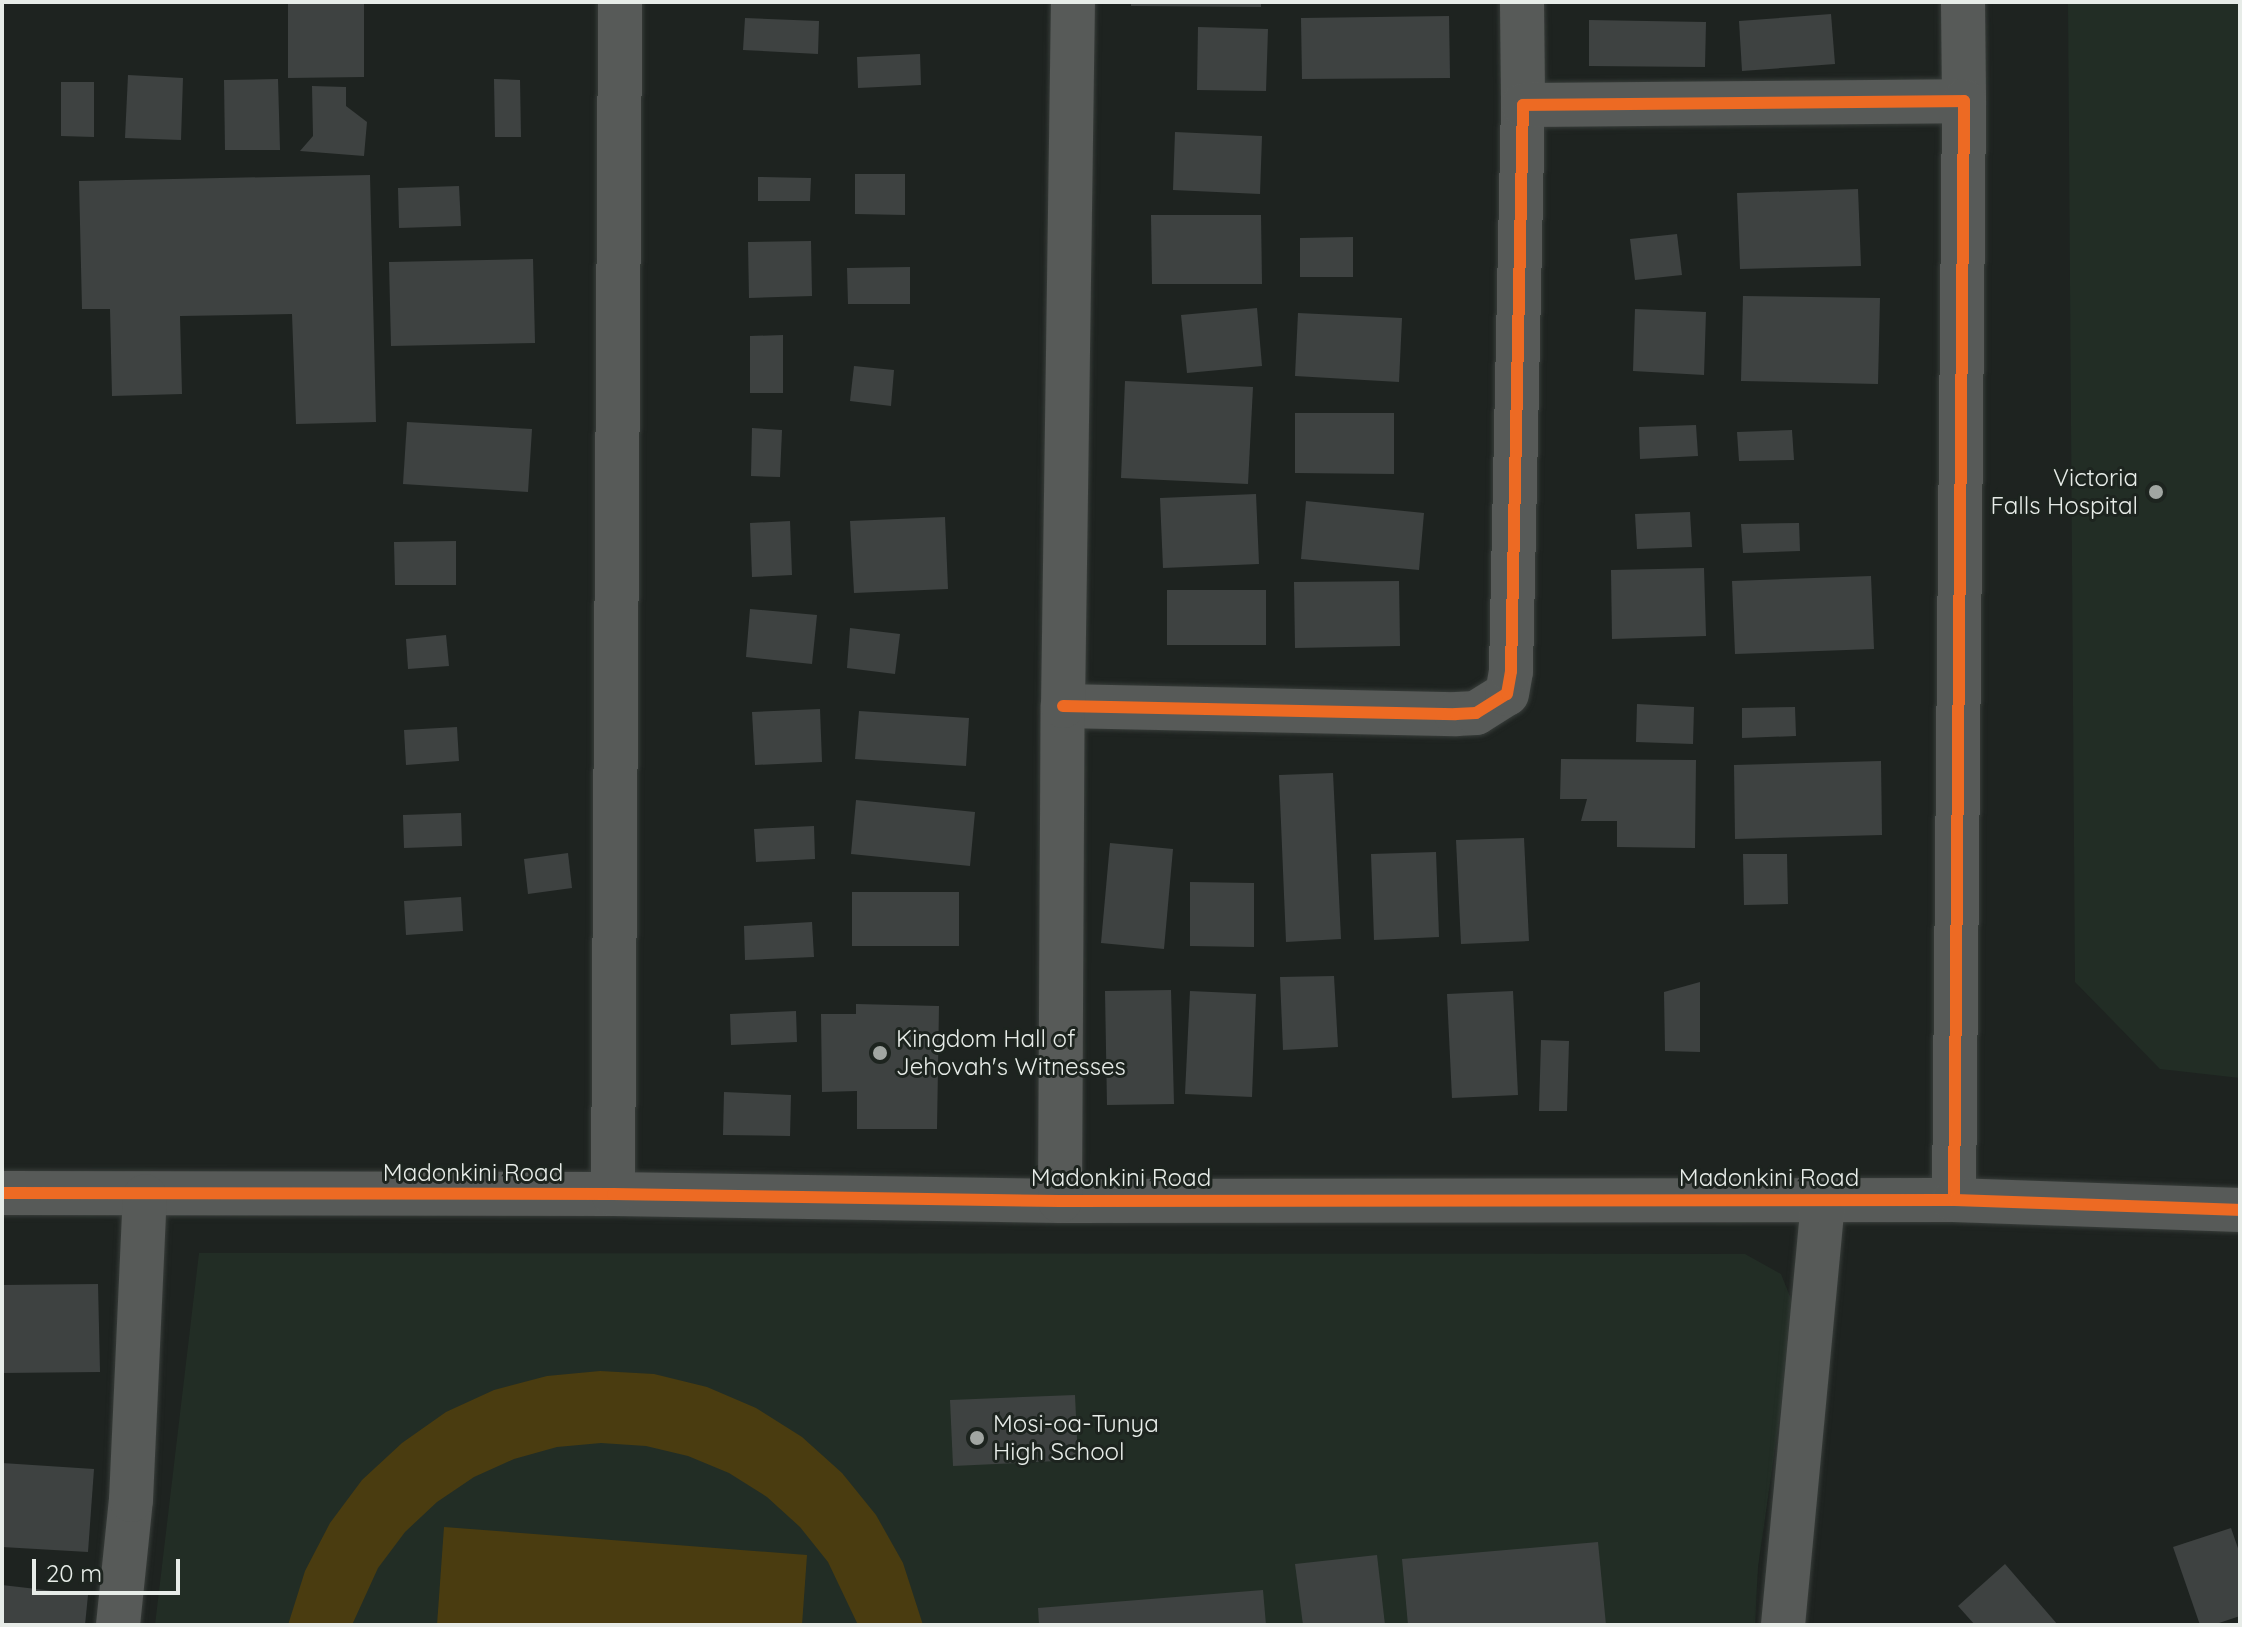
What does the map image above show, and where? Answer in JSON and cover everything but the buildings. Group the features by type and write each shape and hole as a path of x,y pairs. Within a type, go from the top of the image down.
{"street":[{"path":"613,1194 620,2"},
{"path":"1060,1201 1073,2"},
{"path":"1063,706 1456,714 1476,713 1507,694 1511,671 1523,105 1522,2"},
{"path":"1954,1200 1963,2"},
{"path":"1523,105 1964,101"},
{"name":"Madonkini Road","path":"2,1193 145,1196 613,1194 1060,1201 1954,1200 2240,1210"},
{"path":"118,1625 131,1500 145,1196"},
{"path":"1783,1625 1823,1200"}],"shaded area":[{"name":"Victoria Falls Hospital","path":"2068,2 2240,2 2240,1078 2160,1069 2075,982"},
{"name":"Mosi-oa-Tunya High School","path":"199,1253 1745,1254 1781,1274 1795,1309 1758,1567 1755,1625 155,1625"},
{"path":"600,1371 654,1374 707,1387 756,1408 802,1437 842,1473 876,1515 903,1563 923,1625 858,1625 828,1562 800,1527 767,1497 729,1473 688,1456 646,1446 601,1443 557,1447 514,1459 474,1477 437,1502 405,1532 378,1568 352,1625 288,1625 305,1571 330,1523 362,1480 402,1443 446,1412 494,1390 547,1376"},
{"path":"444,1527 807,1555 802,1625 437,1625"}],"cycle path":[{"path":"1063,706 1456,714 1476,713 1507,694 1511,671 1523,105 1964,101 1954,1200"},
{"path":"2,1193 613,1194 1060,1201 1954,1200 2240,1210"}],"place":[{"name":"Victoria Falls Hospital","path":"2156,492"},
{"name":"Kingdom Hall of Jehovah's Witnesses","path":"880,1053"},
{"name":"Mosi-oa-Tunya High School","path":"977,1438"}]}
